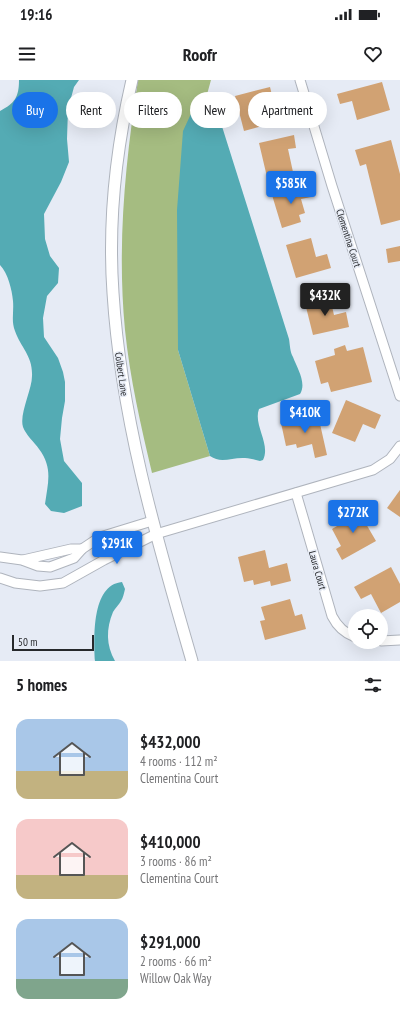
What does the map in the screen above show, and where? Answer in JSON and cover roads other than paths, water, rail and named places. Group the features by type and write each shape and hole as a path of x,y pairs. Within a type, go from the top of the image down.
{"street":[{"name":"Colbert Lane","path":"132,80 120,142 116,175 112,245 113,292 117,340 125,399 152,521 192,661"},
{"name":"Clementina Court","path":"300,80 332,186 400,396"},
{"path":"0,578 15,583 40,586 63,583 156,534 373,470 390,459 400,446"},
{"name":"Laura Court","path":"296,493 332,616 340,627 348,633"},
{"path":"0,557 22,560 71,549 82,549 100,537 152,521"},
{"path":"388,641 400,640"}],"water":[{"path":"19,80 79,80 73,92 66,92 66,128 67,128 69,162 61,182 44,214 45,239 50,256 59,268 58,283 47,296 43,318 44,337 58,358 65,382 65,401 60,439 64,461 82,483 82,506 64,513 51,511 45,504 48,469 39,449 28,436 23,427 22,422 24,409 31,382 32,369 29,357 17,337 13,320 12,292 3,268 0,265 0,111 12,103 12,128 58,128 58,92 18,91"},
{"path":"190,116 190,128 223,128 289,339 291,353 302,380 302,390 300,394 259,409 258,421 265,448 263,460 260,461 245,458 218,460 210,456 178,350 177,210 183,131"},
{"path":"122,582 125,589 120,602 113,612 108,631 110,649 115,661 95,661 94,640 96,614 105,593 112,585"}]}
